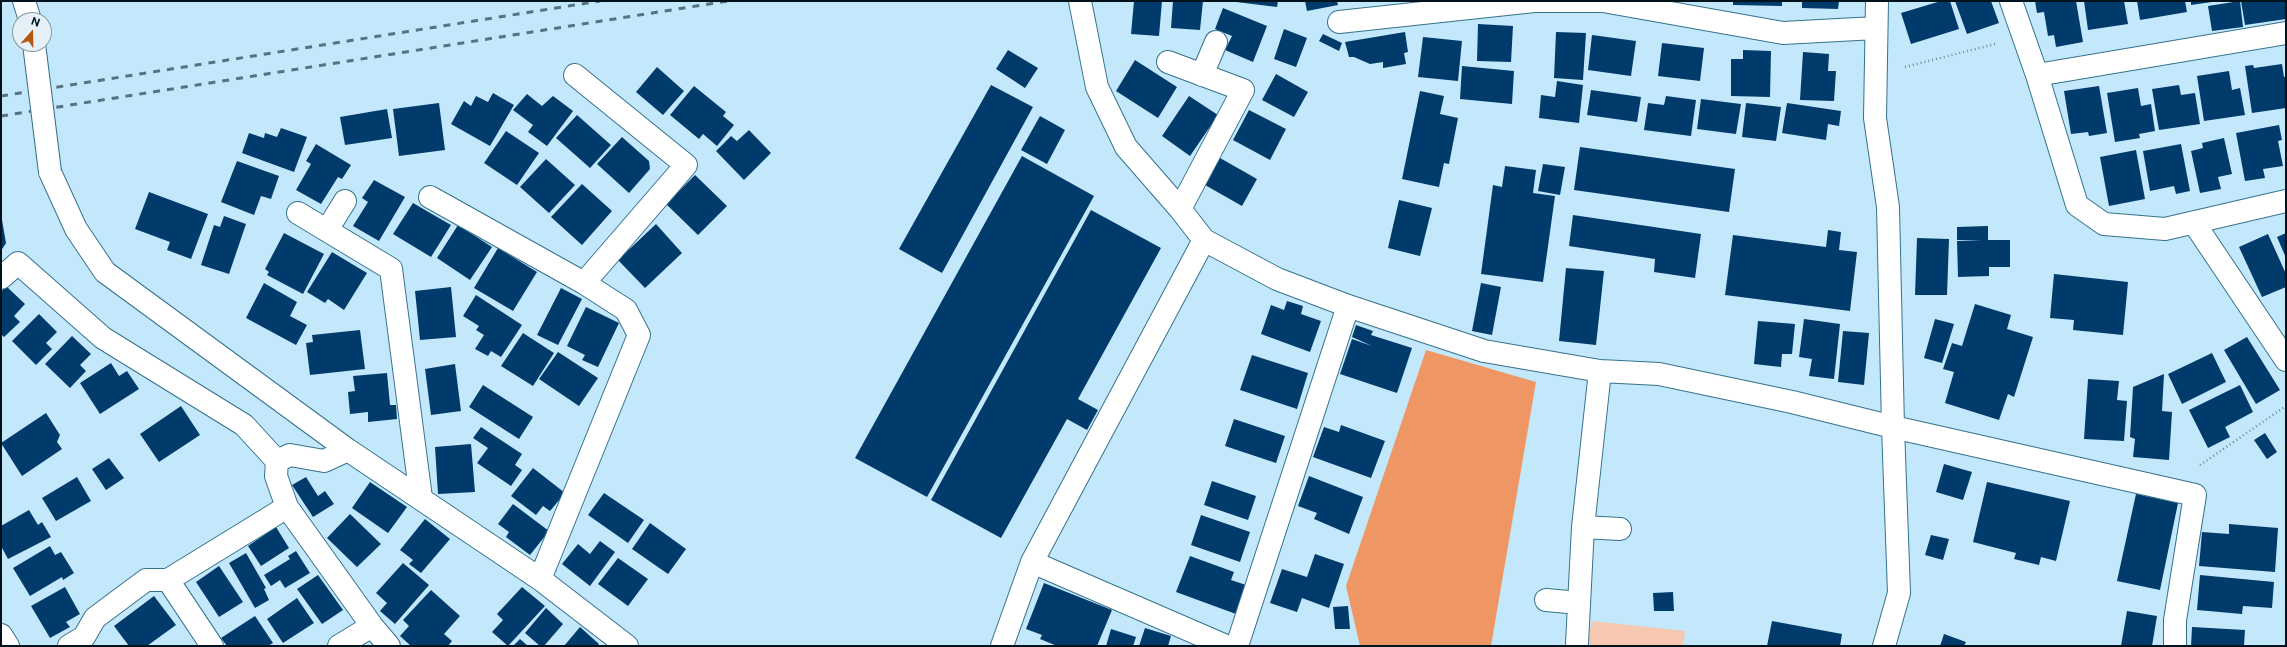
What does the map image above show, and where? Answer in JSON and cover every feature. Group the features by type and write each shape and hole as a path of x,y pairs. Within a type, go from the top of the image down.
{"street":[{"path":"24,1 27,12"},
{"path":"1339,22 1534,2 1603,1 1783,33 1876,28"},
{"path":"1877,1 1877,74 1875,118 1888,207 1892,427 1899,593 1884,646"},
{"path":"2011,1 2037,76 2077,205 2104,224 2165,229 2286,201"},
{"path":"1081,5 1097,87 1126,147 1180,209 1204,240 1277,279 1348,306 1484,351 1600,371 1658,374 1792,402 1892,427 2168,487 2195,495 2175,620 2175,646"},
{"path":"2037,76 2286,33"},
{"path":"1202,75 1216,42"},
{"path":"35,52 50,172 76,229 106,272 348,450 540,579 628,646"},
{"path":"1168,62 1243,90 1180,209"},
{"path":"575,75 686,164 584,283"},
{"path":"430,197 584,283 626,310 639,335 540,579"},
{"path":"327,230 344,201"},
{"path":"298,213 391,269 421,498"},
{"path":"2194,223 2286,360"},
{"path":"1002,646 1032,562 1204,240"},
{"path":"1,278 18,263 103,338 244,425 277,461 276,476 287,507 372,626 389,646"},
{"path":"1237,646 1348,306"},
{"path":"1577,643 1583,527 1600,371"},
{"path":"277,461 290,455 324,461 348,450"},
{"path":"69,646 84,637 95,618 146,580 168,580 287,507"},
{"path":"1583,527 1620,529"},
{"path":"1032,562 1226,646"},
{"path":"168,580 212,646"},
{"path":"1546,600 1579,603"},
{"path":"339,646 372,626"},
{"path":"1,635 8,646"}],"path":[{"path":"1915,64 1997,43"},
{"path":"2168,487 2286,406"}],"shaded area":[{"path":"1426,350 1536,382 1491,646 1360,646 1346,586"},
{"path":"1592,621 1685,631 1683,646 1587,646"}],"building":[{"path":"1134,1 1162,1 1159,36 1131,34"},
{"path":"1173,1 1203,1 1200,30 1171,28"},
{"path":"1228,1 1278,1 1277,7"},
{"path":"1305,1 1337,1 1338,5 1307,11"},
{"path":"1733,1 1782,1 1782,6 1733,5"},
{"path":"1802,1 1839,1 1838,9 1802,8"},
{"path":"1941,1 1950,1 1959,29 1911,44 1901,13"},
{"path":"1955,1 1991,1 1999,23 1967,34"},
{"path":"2035,1 2076,1 2083,42 2056,47 2054,35 2048,36 2044,12 2037,13"},
{"path":"2084,1 2124,1 2128,24 2088,30"},
{"path":"2137,1 2185,1 2187,12 2140,20"},
{"path":"2191,1 2212,1 2212,2 2191,5"},
{"path":"2240,1 2243,27 2212,31 2208,6"},
{"path":"2241,1 2286,1 2286,19 2245,25"},
{"path":"1223,8 1267,26 1253,62 1225,50 1232,36 1215,29"},
{"path":"1478,24 1513,26 1511,62 1477,61"},
{"path":"1284,29 1307,38 1296,67 1274,59"},
{"path":"1405,32 1408,52 1404,53 1406,64 1383,68 1383,62 1370,64 1354,57 1349,57 1345,42"},
{"path":"1556,32 1586,33 1583,80 1554,78"},
{"path":"1323,34 1342,43 1339,51 1319,41"},
{"path":"1592,35 1636,41 1631,76 1588,70"},
{"path":"1423,37 1462,41 1458,81 1418,77"},
{"path":"1662,43 1704,48 1700,81 1658,76"},
{"path":"1008,50 1038,68 1025,88 996,69"},
{"path":"1743,50 1771,51 1770,97 1731,96 1731,59 1743,59"},
{"path":"1803,52 1829,54 1828,71 1836,71 1834,101 1800,100"},
{"path":"1135,60 1177,87 1158,118 1116,91"},
{"path":"2282,64 2284,77 2286,77 2286,108 2252,113 2245,66 2253,65 2254,68"},
{"path":"1462,66 1514,71 1512,104 1460,99"},
{"path":"657,67 684,91 663,115 636,92"},
{"path":"2229,71 2232,90 2240,88 2245,115 2204,121 2197,76"},
{"path":"1276,74 1308,92 1294,117 1262,100"},
{"path":"1557,81 1583,85 1579,123 1539,118 1541,95 1555,97"},
{"path":"991,85 1033,107 942,273 899,249"},
{"path":"2179,85 2181,95 2195,93 2200,124 2159,130 2152,89"},
{"path":"694,86 726,112 723,116 734,125 717,146 703,134 699,139 670,115"},
{"path":"2099,86 2107,133 2089,136 2088,132 2071,134 2064,91"},
{"path":"2138,88 2141,106 2151,104 2155,131 2139,134 2140,138 2115,142 2107,93"},
{"path":"1591,90 1641,97 1637,122 1587,115"},
{"path":"1420,91 1444,96 1440,114 1458,118 1449,164 1444,163 1439,187 1402,179"},
{"path":"493,93 514,105 490,146 451,124 464,101 471,106 476,96 488,102"},
{"path":"527,94 542,106 553,96 573,111 547,146 528,132 533,125 513,110"},
{"path":"1189,96 1218,115 1190,156 1162,136"},
{"path":"1666,96 1696,100 1691,136 1644,130 1648,103 1664,105"},
{"path":"1701,99 1741,104 1736,134 1697,129"},
{"path":"439,103 445,150 399,156 393,109"},
{"path":"1746,103 1781,107 1776,141 1742,137"},
{"path":"1787,103 1841,111 1839,126 1828,124 1826,140 1782,133"},
{"path":"387,109 392,138 345,145 340,117"},
{"path":"1249,110 1286,129 1270,160 1233,140"},
{"path":"577,115 611,145 590,168 556,138"},
{"path":"1040,116 1065,130 1047,164 1021,150"},
{"path":"2279,125 2282,140 2278,141 2283,166 2263,169 2265,178 2245,181 2236,133"},
{"path":"281,128 307,137 294,172 242,153 249,133 264,138 265,133 277,137"},
{"path":"749,130 771,153 744,180 716,151 731,136 737,141"},
{"path":"506,131 539,153 517,185 484,163"},
{"path":"622,137 649,161 650,169 629,193 597,164"},
{"path":"2224,138 2232,174 2218,177 2221,189 2200,193 2191,151 2203,148 2202,143"},
{"path":"316,144 351,165 342,179 338,177 321,204 296,190 311,164 306,161"},
{"path":"2181,144 2190,191 2176,194 2174,186 2150,191 2143,151"},
{"path":"1580,147 1735,169 1729,212 1574,190"},
{"path":"2136,150 2145,199 2109,206 2100,157"},
{"path":"1022,156 1094,196 927,497 855,458"},
{"path":"1220,158 1257,179 1242,206 1205,185"},
{"path":"546,159 575,185 549,213 520,187"},
{"path":"237,161 279,176 271,199 261,196 254,215 221,202"},
{"path":"1543,164 1565,167 1560,195 1538,191"},
{"path":"1505,166 1536,170 1533,193 1555,196 1543,282 1481,274 1493,185 1502,187"},
{"path":"695,175 727,206 698,235 666,204"},
{"path":"374,180 405,197 379,241 353,226 368,202 362,198"},
{"path":"582,184 612,211 582,245 551,217"},
{"path":"149,192 208,214 191,259 167,250 170,242 135,229"},
{"path":"1399,200 1432,208 1420,256 1388,248"},
{"path":"413,203 451,225 431,257 393,234"},
{"path":"1091,210 1161,248 1078,399 1098,410 1087,430 1067,419 1001,538 931,500"},
{"path":"1573,215 1701,234 1695,278 1654,272 1655,259 1569,246"},
{"path":"224,216 246,224 229,274 201,265 214,225 220,227"},
{"path":"2,220 6,243 1,251 1,221"},
{"path":"656,224 682,253 645,288 618,260"},
{"path":"458,225 492,247 470,280 437,258"},
{"path":"1988,226 1988,240 2010,240 2010,267 1989,267 1989,276 1958,277 1957,241 1982,240 1957,240 1957,227"},
{"path":"1828,230 1841,232 1839,250 1857,252 1850,311 1725,295 1733,235 1826,247"},
{"path":"284,233 324,254 303,294 267,275 269,272 265,269"},
{"path":"2286,233 2286,258 2277,237"},
{"path":"2268,234 2286,274 2286,287 2262,297 2239,247"},
{"path":"1917,238 1949,239 1947,295 1915,295"},
{"path":"498,248 537,272 513,311 474,288"},
{"path":"332,252 367,273 344,310 328,299 325,303 307,292"},
{"path":"1566,268 1604,271 1596,345 1559,341"},
{"path":"2054,274 2128,282 2123,335 2073,330 2074,320 2050,318"},
{"path":"264,283 297,302 290,316 307,325 296,345 246,318"},
{"path":"1481,283 1501,287 1492,335 1472,331"},
{"path":"6,286 25,304 14,316 20,322 4,337 1,334 1,292"},
{"path":"451,287 456,337 420,340 415,291"},
{"path":"561,288 582,299 558,345 537,335"},
{"path":"476,295 522,325 501,357 491,351 488,356 475,349 484,335 476,330 479,326 463,316"},
{"path":"1287,301 1303,306 1301,314 1321,321 1310,352 1261,334 1271,305 1284,310"},
{"path":"1975,304 2011,315 2007,329 2033,337 2014,397 2008,394 1999,420 1945,403 1954,372 1943,369 1952,343 1962,346"},
{"path":"586,307 619,323 598,367 582,360 585,355 567,346"},
{"path":"39,314 57,332 46,343 52,349 36,365 12,341"},
{"path":"1804,319 1840,324 1834,379 1809,376 1812,359 1799,357"},
{"path":"1935,319 1954,324 1942,363 1924,358"},
{"path":"1758,321 1795,324 1792,354 1782,354 1781,367 1754,364"},
{"path":"1356,325 1373,331 1371,335 1412,348 1397,393 1340,374 1352,339 1372,346 1352,337"},
{"path":"360,330 365,369 310,375 306,343 313,342 312,335"},
{"path":"1843,331 1869,333 1864,385 1838,382"},
{"path":"523,333 554,353 533,386 501,366"},
{"path":"72,336 91,354 80,365 86,371 70,388 45,364"},
{"path":"2247,337 2280,390 2256,404 2224,350"},
{"path":"558,352 598,378 579,406 539,379"},
{"path":"2212,353 2226,382 2182,404 2168,374"},
{"path":"1252,355 1308,373 1297,409 1240,390"},
{"path":"111,363 119,376 127,371 139,389 100,414 80,383"},
{"path":"455,364 461,411 431,415 425,369"},
{"path":"387,373 390,405 396,405 397,419 368,422 368,412 350,414 348,392 355,391 353,376"},
{"path":"2164,374 2162,411 2172,412 2169,460 2133,457 2135,439 2130,437 2133,387"},
{"path":"2088,379 2119,381 2117,400 2127,401 2124,441 2084,439"},
{"path":"483,385 533,417 519,439 469,407"},
{"path":"2240,385 2253,412 2225,427 2230,437 2208,448 2189,410"},
{"path":"181,406 200,435 159,462 140,434"},
{"path":"46,413 60,435 57,442 62,449 22,476 1,443"},
{"path":"1234,419 1285,436 1276,463 1225,446"},
{"path":"1341,425 1385,441 1371,478 1313,457 1324,427 1339,432"},
{"path":"481,427 522,454 515,465 522,470 511,486 477,463 488,448 473,438"},
{"path":"2265,433 2277,452 2267,459 2254,440"},
{"path":"471,444 475,492 438,494 435,447"},
{"path":"109,458 124,478 106,490 92,469"},
{"path":"1944,464 1972,472 1963,500 1936,492"},
{"path":"533,468 565,493 550,511 543,506 536,515 511,496"},
{"path":"1309,476 1363,497 1349,534 1314,519 1317,513 1298,506"},
{"path":"77,477 91,501 56,521 42,498"},
{"path":"306,477 318,496 325,491 334,504 313,517 292,485"},
{"path":"1212,481 1256,496 1248,520 1204,505"},
{"path":"370,482 407,507 388,533 352,508"},
{"path":"1987,482 2070,501 2056,561 2041,557 2039,565 2014,559 2016,553 1973,542"},
{"path":"604,493 644,520 628,543 588,515"},
{"path":"2136,494 2178,503 2160,590 2117,581"},
{"path":"513,504 549,531 530,555 506,537 509,532 498,524"},
{"path":"29,510 38,525 42,522 51,537 8,559 1,546 1,526"},
{"path":"350,514 381,544 357,567 327,538"},
{"path":"1201,515 1250,532 1240,562 1191,545"},
{"path":"425,519 450,539 421,573 409,564 413,560 400,550"},
{"path":"650,523 686,549 668,574 632,549"},
{"path":"2229,524 2278,528 2275,572 2199,566 2202,532 2229,534"},
{"path":"276,527 289,548 261,566 248,546"},
{"path":"1931,535 1949,539 1943,560 1925,555"},
{"path":"600,541 615,552 590,586 562,564 578,544 590,554"},
{"path":"50,546 55,555 61,552 74,573 63,580 62,577 30,596 13,568"},
{"path":"296,551 310,573 285,588 280,580 271,586 264,575 290,559 288,556"},
{"path":"246,553 266,588 264,589 269,600 255,608 229,563"},
{"path":"1315,554 1344,564 1329,608 1302,598 1297,612 1270,603 1282,569 1307,577"},
{"path":"1190,556 1234,572 1231,580 1246,585 1236,614 1176,592"},
{"path":"618,558 648,579 628,606 598,584"},
{"path":"403,563 429,585 395,624 380,611 387,603 376,593"},
{"path":"219,566 243,602 219,617 196,582"},
{"path":"318,575 343,610 322,624 297,589"},
{"path":"2200,575 2274,582 2272,608 2243,606 2242,614 2197,610"},
{"path":"1044,583 1112,610 1097,646 1057,646 1040,639 1042,635 1026,629"},
{"path":"65,587 80,614 66,622 70,627 50,638 31,606"},
{"path":"522,587 545,606 508,646 492,632 503,620 497,614"},
{"path":"431,590 460,616 444,634 452,641 448,646 411,646 400,636 409,626 403,620"},
{"path":"1673,592 1674,611 1654,611 1653,593"},
{"path":"154,596 176,625 147,646 129,646 114,626"},
{"path":"297,598 314,623 283,643 267,619"},
{"path":"1348,606 1350,629 1335,629 1333,607"},
{"path":"546,608 563,624 544,646 540,646 525,633"},
{"path":"2127,611 2157,616 2152,646 2121,646"},
{"path":"255,616 273,643 268,646 227,646 221,638"},
{"path":"1772,621 1842,634 1840,646 1767,646"},
{"path":"580,627 599,644 597,646 564,646"},
{"path":"2192,627 2245,630 2244,646 2191,646"},
{"path":"1145,628 1171,636 1168,646 1139,646"},
{"path":"1111,629 1136,637 1133,646 1106,646"},
{"path":"1944,634 1966,642 1964,646 1940,646"},
{"path":"520,639 528,646 513,646"}],"railway":[{"path":"1,96 600,1"},
{"path":"1,116 728,1"}]}
